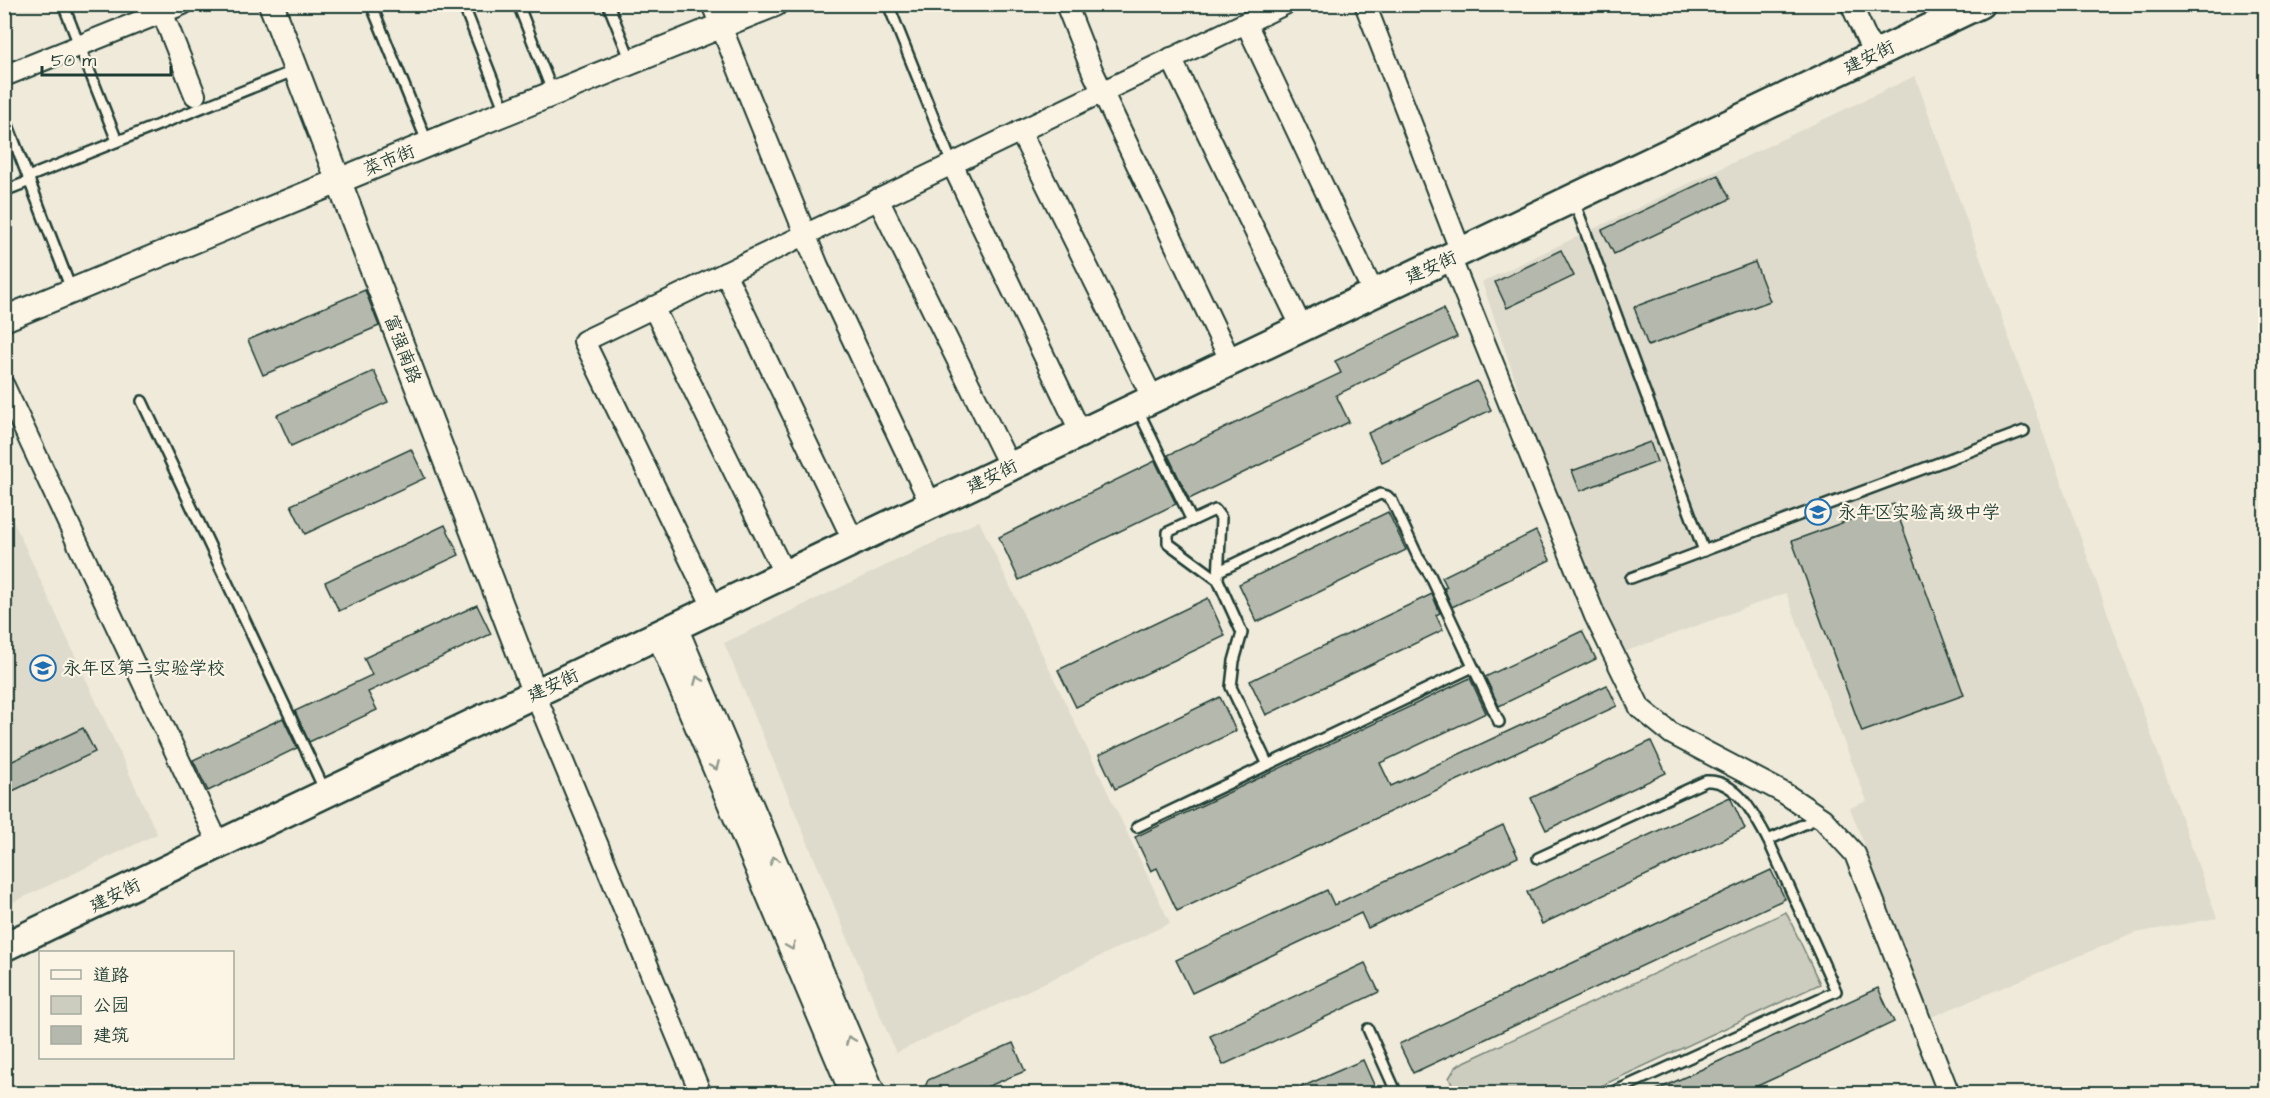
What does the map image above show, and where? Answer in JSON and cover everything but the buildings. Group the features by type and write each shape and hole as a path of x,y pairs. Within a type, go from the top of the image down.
{"main road":[{"name":"建安街","path":"4,947 1980,4"}],"street":[{"path":"4,76 80,46 161,9 183,4"},
{"name":"富强南路","path":"271,4 535,694"},
{"name":"菜市街","path":"4,319 632,62 716,16 775,4"},
{"path":"1066,4 1102,92 1231,362"},
{"path":"714,609 584,341 1285,4"},
{"path":"1365,4 1455,255 1595,616 1640,708 1672,734 1784,793 1820,817 1842,837 1855,854 1948,1094"},
{"path":"1851,4 1874,55"},
{"path":"161,9 195,96"},
{"path":"716,16 804,235 931,505"},
{"path":"1246,22 1374,294"},
{"path":"1171,58 1302,328"},
{"path":"1020,131 1145,403"},
{"path":"952,164 1082,433"},
{"path":"878,199 1010,467"},
{"path":"725,273 854,542"},
{"path":"653,308 785,575"},
{"path":"4,386 219,845"},
{"path":"667,631 855,1089"},
{"path":"535,694 702,1094"}],"lane":[{"path":"63,4 117,141"},
{"path":"371,4 428,144"},
{"path":"463,4 506,113"},
{"path":"518,4 553,94"},
{"path":"608,4 632,62"},
{"path":"888,4 952,164"},
{"path":"4,191 117,141 297,70"},
{"path":"4,115 72,291"},
{"path":"1573,199 1704,551"},
{"path":"142,401 326,794"},
{"path":"1145,403 1192,521"},
{"path":"1631,578 2024,431"},
{"path":"1218,575 1380,494 1387,496 1392,501 1418,558 1430,575 1499,722"},
{"path":"1218,575 1168,543 1168,532 1215,510 1221,518 1218,575 1242,633 1234,661 1231,687 1268,765"},
{"path":"1137,827 1473,667"},
{"path":"1538,858 1706,780 1716,780 1748,804 1768,840 1836,991 1609,1094"},
{"path":"1768,840 1820,817"},
{"path":"1368,1029 1397,1094"}],"shaded area":[{"name":"永年区实验高级中学","path":"1915,76 2217,918 2135,933 1931,1017 1850,808 1867,801 1786,593 1624,652 1615,641 1533,432 1482,282"},
{"name":"永年区第二实验学校","path":"4,501 157,834 5,906 4,906"},
{"path":"979,521 1170,923 896,1053 724,643"}],"green space":[{"path":"1786,912 1820,984 1586,1093 1456,1093 1449,1078 1460,1064"}],"place":[{"name":"永年区实验高级中学","path":"1818,512"},
{"name":"永年区第二实验学校","path":"43,668"}]}
